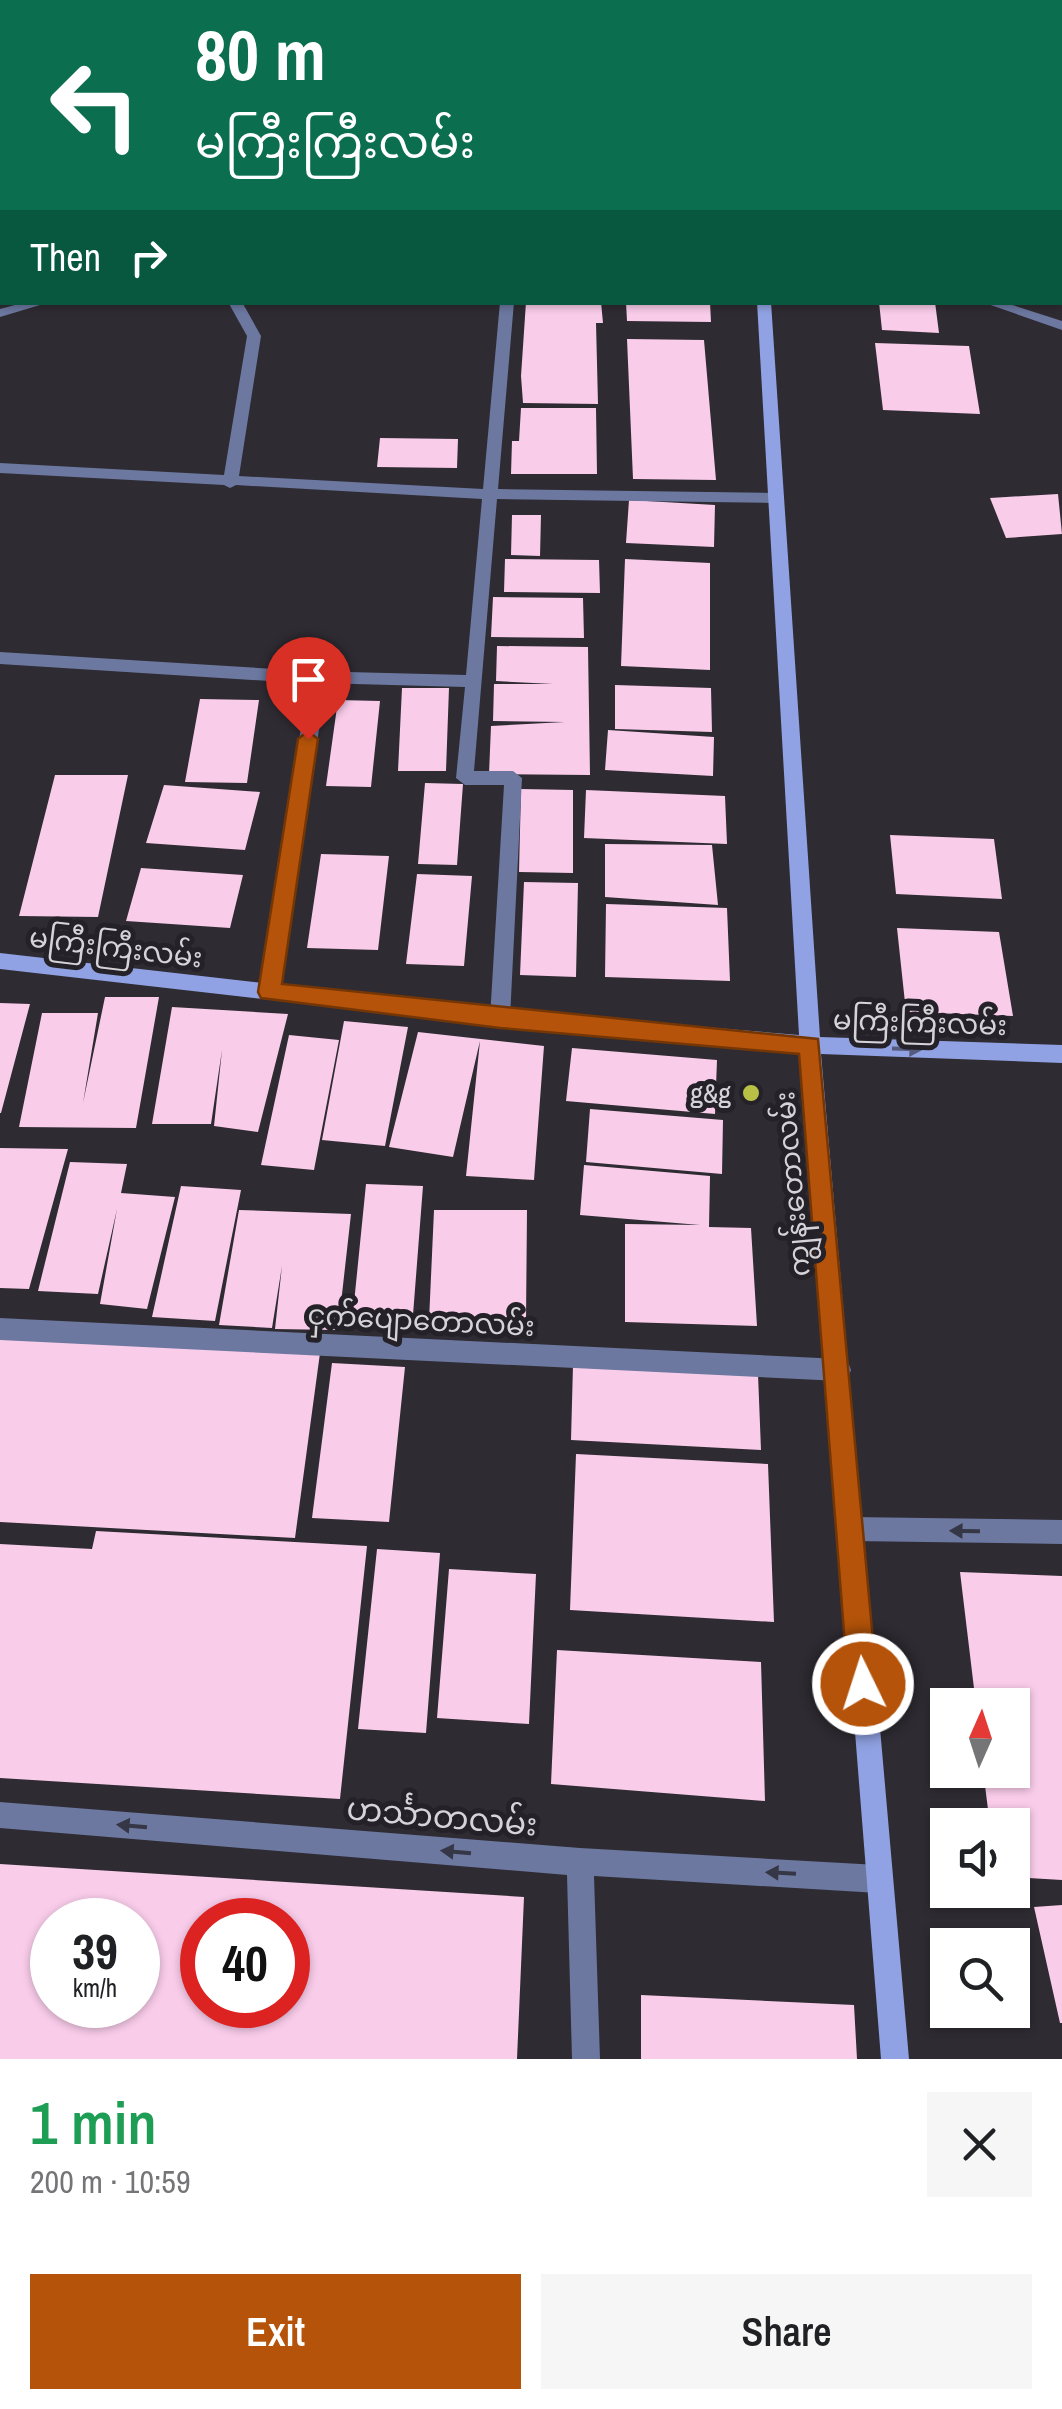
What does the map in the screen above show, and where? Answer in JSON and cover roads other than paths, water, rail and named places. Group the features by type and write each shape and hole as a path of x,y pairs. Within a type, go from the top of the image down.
{"street":[{"path":"0,313 32,305"},
{"path":"230,483 254,336 237,305"},
{"path":"500,1018 512,778 465,778 507,305"},
{"name":"ကျွန်းတောလမ်း","path":"764,305 810,1046 896,2059"},
{"path":"997,305 1062,326"},
{"path":"0,468 490,494 776,498"},
{"path":"0,658 308,677 472,681"},
{"path":"269,992 314,703 308,677"},
{"name":"မကြီးကြီးလမ်း","path":"0,961 500,1018 810,1046 1062,1054"},
{"name":"ငှက်ပျောတောလမ်း","path":"0,1329 840,1370"},
{"path":"851,1529 1062,1532"},
{"name":"ဟင်္သာတလမ်း","path":"0,1815 580,1862 878,1879"},
{"path":"580,1862 586,2059"}],"place":[{"name":"g&g","path":"751,1093"}]}
